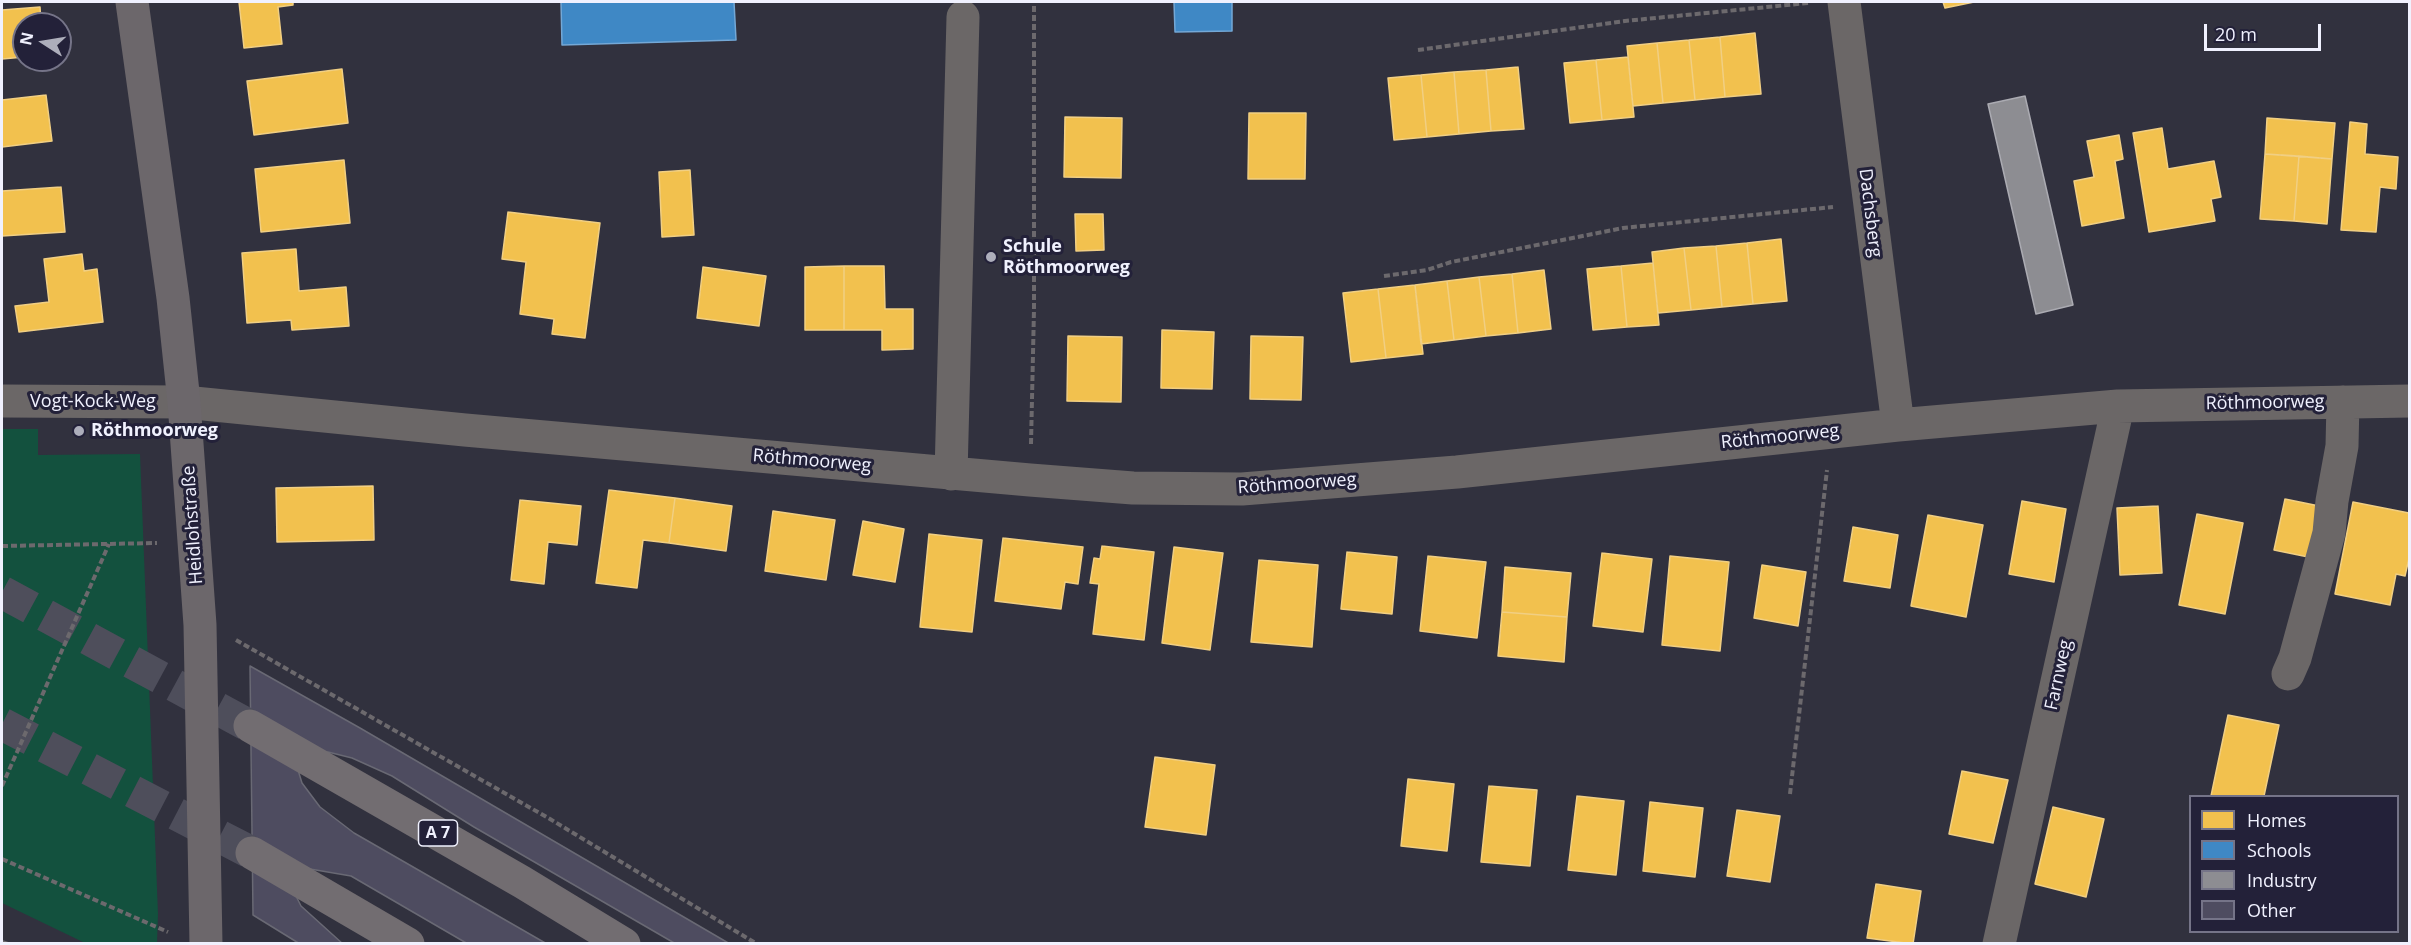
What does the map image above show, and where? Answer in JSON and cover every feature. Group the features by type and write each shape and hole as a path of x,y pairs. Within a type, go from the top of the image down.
{"highway":[{"name":"A 7","path":"250,726 522,882 624,944"},
{"path":"252,853 408,944"}],"main road":[{"name":"Heidlohstraße","path":"132,2 173,298 184,402 200,625 190,940"}],"street":[{"name":"Dachsberg","path":"1844,2 1898,425"},
{"path":"951,474 963,17"},
{"name":"Röthmoorweg","path":"184,402 951,474 1132,488 1242,489 1468,471 1898,425 2118,406 2409,400"},
{"name":"Vogt-Kock-Weg","path":"2,401 184,402"},
{"path":"2288,674 2295,658 2329,533 2342,446 2343,402"},
{"name":"Farnweg","path":"1999,944 2118,406"}],"path":[{"path":"1030,480 1034,297 1034,2"},
{"path":"1418,50 1625,21 1820,2"},
{"path":"1384,276 1427,270 1452,262 1623,228 1869,204"},
{"path":"1790,794 1832,432"},
{"path":"2,786 3,777 109,544"},
{"path":"2,546 146,544"},
{"path":"200,625 242,643 285,667 550,819 757,944"},
{"path":"2,859 190,940"},
{"path":"2,942 8,944"}],"green space":[{"path":"2,429 38,429 38,455 140,454 158,914 157,943 85,943 2,903"}],"building: Homes":[{"path":"239,2 293,2 293,5 278,7 282,44 244,48"},
{"path":"1943,2 1974,2 1945,8"},
{"path":"40,7 40,12 12,12 12,58 2,59 2,10"},
{"path":"1755,33 1761,94 1725,97 1720,37"},
{"path":"1720,37 1725,97 1695,100 1689,40"},
{"path":"1689,40 1695,100 1663,103 1657,43"},
{"path":"1657,43 1663,103 1633,106 1627,46"},
{"path":"1628,57 1634,117 1602,120 1596,60"},
{"path":"1596,60 1602,120 1570,123 1564,63"},
{"path":"1518,67 1524,129 1491,131 1486,70"},
{"path":"342,69 348,123 254,135 247,81"},
{"path":"1486,70 1491,131 1459,134 1454,72"},
{"path":"1454,72 1459,134 1427,137 1421,75"},
{"path":"1421,75 1427,137 1394,140 1388,78"},
{"path":"46,95 52,141 2,147 2,100"},
{"path":"1249,113 1306,113 1305,179 1248,179"},
{"path":"1065,117 1122,118 1121,178 1064,177"},
{"path":"2267,118 2335,123 2332,159 2265,154"},
{"path":"2350,122 2367,124 2365,154 2398,157 2396,189 2380,187 2376,232 2341,230"},
{"path":"2162,128 2168,169 2214,161 2221,197 2211,199 2215,221 2149,232 2133,133"},
{"path":"2119,135 2123,159 2115,161 2124,218 2082,226 2074,181 2094,177 2087,141"},
{"path":"2265,154 2299,156 2294,221 2260,219"},
{"path":"2299,156 2332,159 2327,224 2294,221"},
{"path":"344,160 350,223 261,232 255,169"},
{"path":"690,170 694,235 662,237 659,172"},
{"path":"61,187 65,232 2,236 2,191"},
{"path":"508,212 600,223 585,338 552,334 554,319 520,314 526,262 502,259"},
{"path":"1075,214 1103,214 1104,250 1076,251"},
{"path":"1781,239 1787,301 1753,304 1747,243"},
{"path":"1747,243 1753,304 1722,307 1716,246"},
{"path":"1716,246 1722,307 1691,310 1684,248"},
{"path":"1684,248 1691,310 1658,313 1652,252"},
{"path":"296,249 299,291 346,287 349,326 292,330 291,320 247,323 242,253"},
{"path":"82,254 84,271 97,269 103,322 19,332 15,306 49,302 44,259"},
{"path":"1653,263 1659,325 1627,327 1621,266"},
{"path":"844,266 844,330 805,330 805,267"},
{"path":"844,266 884,266 885,309 913,309 913,349 882,350 882,330 844,330"},
{"path":"1621,266 1627,327 1593,330 1587,269"},
{"path":"703,267 766,276 759,326 697,318"},
{"path":"1544,270 1551,329 1518,333 1512,274"},
{"path":"1512,274 1518,333 1486,336 1479,277"},
{"path":"1479,277 1486,336 1454,340 1447,281"},
{"path":"1447,281 1454,340 1421,344 1415,285"},
{"path":"1415,285 1423,354 1386,358 1378,289"},
{"path":"1378,289 1386,358 1351,362 1343,293"},
{"path":"1162,330 1214,332 1212,389 1161,388"},
{"path":"1068,336 1122,337 1121,402 1067,401"},
{"path":"1251,336 1303,337 1301,400 1250,399"},
{"path":"373,486 374,540 277,542 276,488"},
{"path":"609,490 675,498 669,543 643,540 637,588 596,583"},
{"path":"675,498 732,506 726,551 669,543"},
{"path":"2285,499 2329,508 2318,559 2274,550"},
{"path":"520,500 581,506 577,545 548,542 544,584 511,580"},
{"path":"2022,501 2066,509 2054,582 2009,574"},
{"path":"2353,502 2409,513 2410,554 2405,576 2396,574 2390,605 2335,594"},
{"path":"2158,506 2162,573 2120,575 2117,508"},
{"path":"773,511 835,520 826,580 765,571"},
{"path":"2197,514 2243,523 2225,614 2179,605"},
{"path":"1928,515 1983,525 1966,617 1911,606"},
{"path":"863,521 904,529 895,582 853,575"},
{"path":"1853,527 1898,535 1890,588 1844,581"},
{"path":"929,534 982,540 972,632 920,627"},
{"path":"1003,538 1083,547 1078,584 1065,582 1061,609 995,601"},
{"path":"1102,546 1154,552 1144,640 1093,634 1099,584 1090,583 1094,558 1100,559"},
{"path":"1174,547 1223,553 1210,650 1162,643"},
{"path":"1347,552 1397,557 1392,614 1341,609"},
{"path":"1602,553 1652,559 1643,632 1593,626"},
{"path":"1428,556 1486,562 1477,638 1420,631"},
{"path":"1670,556 1729,562 1720,651 1662,645"},
{"path":"1259,560 1318,565 1312,647 1251,642"},
{"path":"1762,565 1806,572 1798,626 1754,618"},
{"path":"1505,567 1571,573 1567,617 1502,612"},
{"path":"1502,612 1567,617 1564,662 1498,656"},
{"path":"2228,715 2279,725 2264,795 2211,795"},
{"path":"1155,757 1215,765 1206,835 1145,827"},
{"path":"1962,771 2008,780 1993,843 1949,834"},
{"path":"1408,779 1454,784 1447,851 1401,846"},
{"path":"1489,786 1537,790 1530,866 1481,862"},
{"path":"1577,796 1624,801 1616,875 1568,870"},
{"path":"1650,802 1703,808 1695,877 1643,871"},
{"path":"2053,807 2104,819 2086,897 2035,884"},
{"path":"1737,810 1780,816 1770,882 1727,876"},
{"path":"1876,884 1921,891 1913,944 1867,938"}],"building: Schools":[{"path":"561,2 734,2 736,40 562,45"},
{"path":"1174,2 1232,2 1232,31 1175,32"}],"building: Industry":[{"path":"2025,96 2073,305 2036,314 1988,104"}],"building: Other":[{"path":"250,666 730,944 676,944 474,827 392,776 352,758 328,752 298,770 302,783 320,807 354,833 547,944 468,944 351,876 310,869 294,892 301,906 343,944 300,944 253,915"}],"tunnel":[{"path":"2,592 250,726"},
{"path":"2,724 252,853"}],"place":[{"name":"Schule Röthmoorweg","path":"991,257"},
{"name":"Röthmoorweg","path":"79,431"}]}
